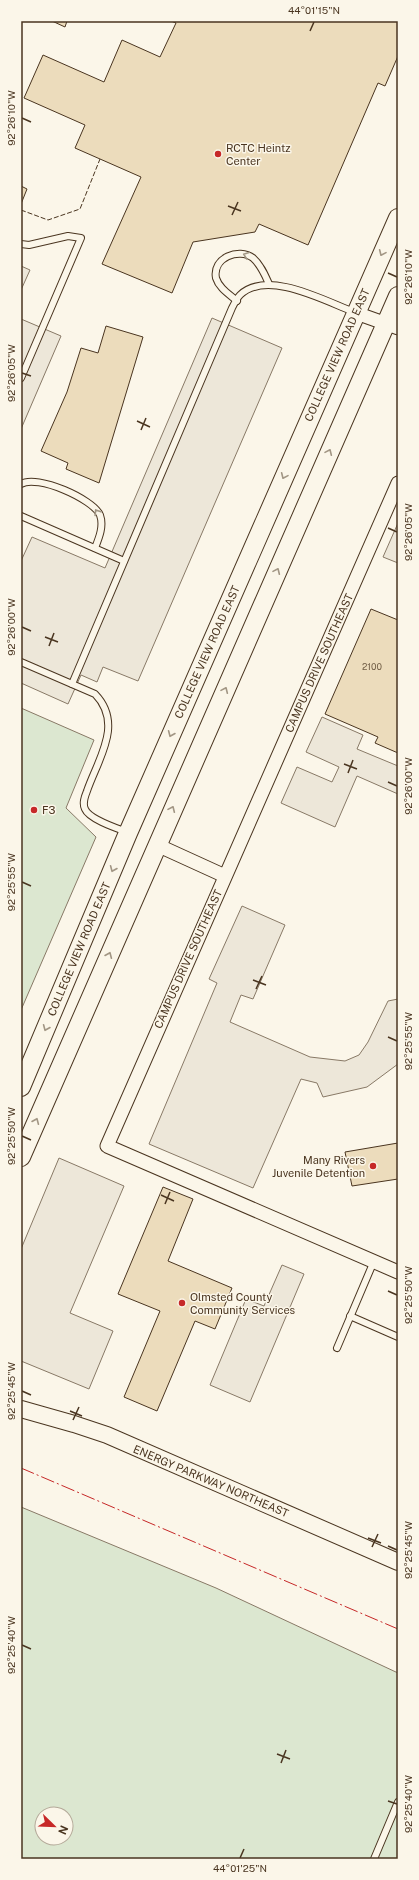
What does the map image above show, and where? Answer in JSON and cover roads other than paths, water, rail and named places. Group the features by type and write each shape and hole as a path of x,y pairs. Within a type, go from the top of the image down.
{"main road":[{"name":"COLLEGE VIEW ROAD EAST","path":"21,1088 128,833 398,218"},
{"path":"21,1157 157,845 392,325 398,296"}],"street":[{"path":"356,313 392,325"},
{"name":"CAMPUS DRIVE SOUTHEAST","path":"398,483 107,1146 398,1272"},
{"path":"157,845 225,876"},
{"name":"ENERGY PARKWAY NORTHEAST","path":"21,1409 107,1435 398,1562"}],"lane":[{"path":"21,244 29,245 68,236 81,238 21,378"},
{"path":"237,301 222,288 216,278 216,268 225,258 233,253 243,253 252,258 261,268 269,284"},
{"path":"72,684 232,308 240,295 252,288 269,284 287,287 356,313"},
{"path":"21,484 33,480 44,482 82,498 92,505 100,515 102,527 95,548"},
{"path":"21,516 124,561"},
{"path":"21,662 95,694 102,701 107,710 108,740 84,799 84,808 90,816 128,833"},
{"path":"337,1348 374,1261"},
{"path":"350,1316 398,1337"},
{"path":"374,1859 398,1802"}],"place":[{"name":"RCTC Heintz Center","path":"218,154"},
{"name":"F3","path":"34,810"},
{"name":"Many Rivers Juvenile Detention","path":"373,1166"},
{"name":"Olmsted County Community Services","path":"182,1303"}]}
